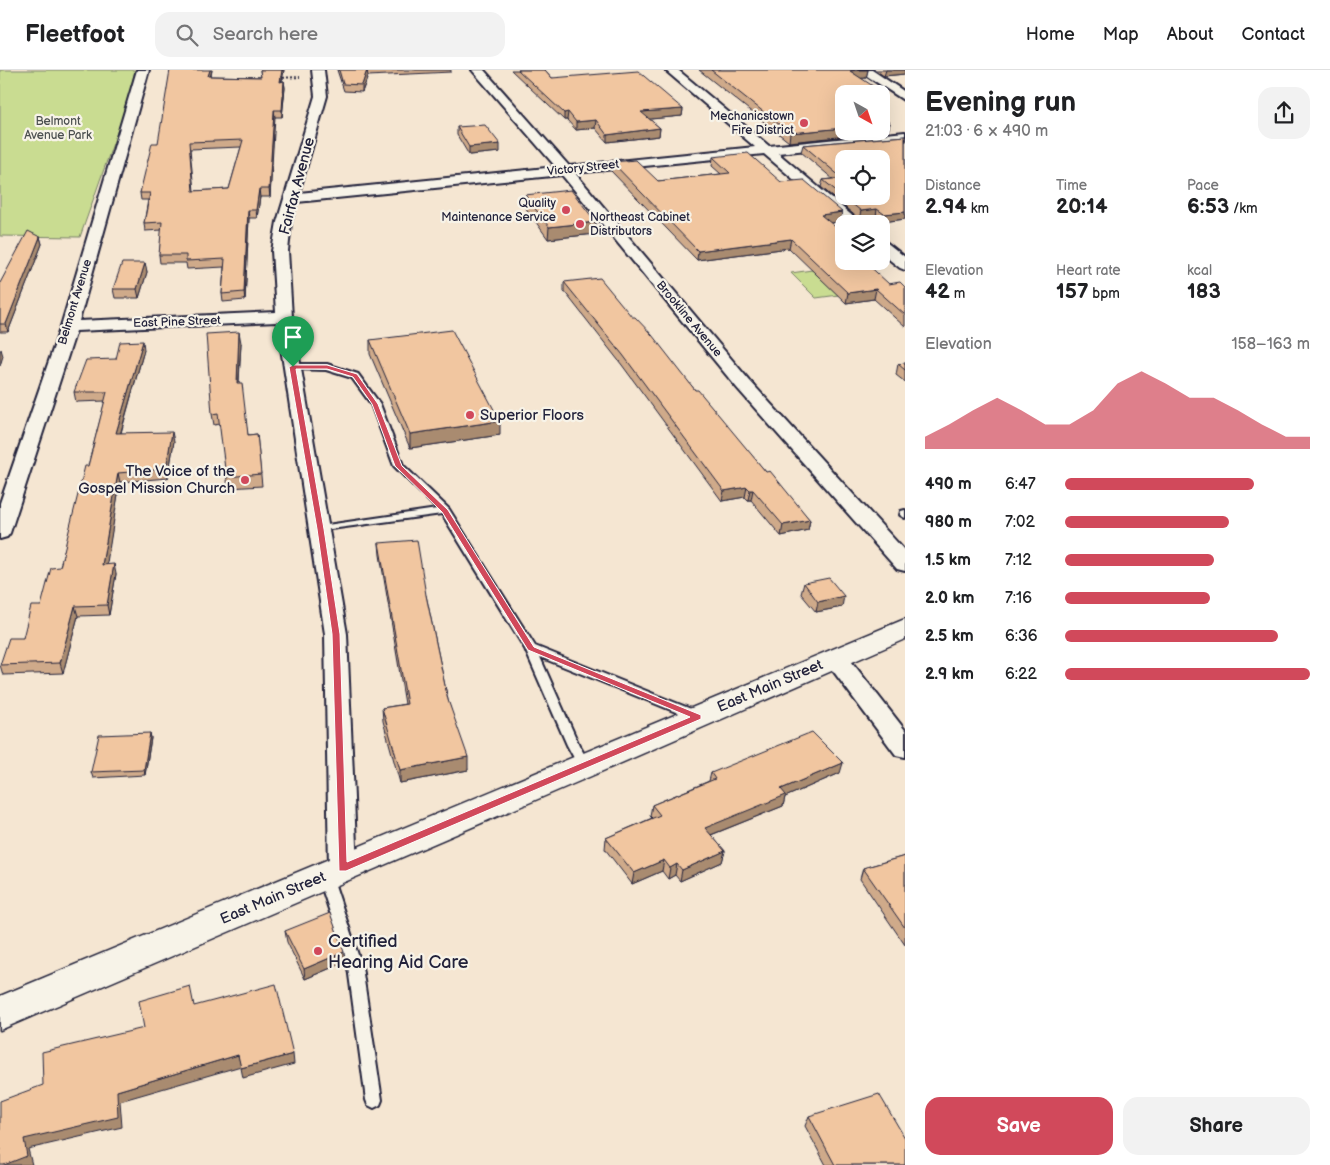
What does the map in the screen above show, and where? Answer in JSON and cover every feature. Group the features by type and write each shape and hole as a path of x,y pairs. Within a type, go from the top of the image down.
{"main road":[{"name":"East Main Street","path":"0,1014 905,628"}],"street":[{"name":"Belmont Avenue","path":"0,532 69,326 143,70"},
{"name":"Brookline Avenue","path":"478,70 566,170 743,384 905,564"},
{"path":"671,70 844,215"},
{"path":"864,70 905,97"},
{"name":"Fairfax Avenue","path":"319,73 321,96 284,222 280,251 284,317 336,634 334,872"},
{"name":"Victory Street","path":"292,198 905,136"},
{"path":"890,253 905,265"},
{"name":"East Pine Street","path":"69,326 284,317"},
{"path":"836,658 905,748"}],"lane":[{"path":"293,367 327,367 355,376 375,404 399,466 445,511 531,648 573,745 585,766"},
{"path":"320,529 445,511"},
{"path":"531,648 698,717"},
{"path":"334,872 355,967 374,1100"}],"path":[{"path":"272,78 319,73"}],"green space":[{"name":"Belmont Avenue Park","path":"0,70 135,70 128,101 80,237 0,236"},
{"path":"812,270 820,277 869,291 816,298 791,273"}],"building":[{"path":"170,70 210,70 208,76 261,77 260,70 282,70 280,82 284,81 282,110 274,110 269,189 259,189 256,210 248,210 244,292 222,294 225,259 186,261 186,255 159,255 162,222 144,223 150,193 140,193 152,143 158,143","holes":["243,140 229,189 193,191 189,142"]},
{"path":"339,70 367,70 362,85 343,84"},
{"path":"518,70 545,70 552,78 638,71 683,109 641,112 660,128 607,135 596,120 576,122 568,112 564,113"},
{"path":"711,70 858,70 850,71 871,85 835,85 835,129 790,133"},
{"path":"485,125 500,144 469,147 457,127"},
{"path":"905,136 905,212 884,214 877,209 861,211 854,205 890,205 890,150 835,150 835,172 803,145 860,140 890,140 890,137"},
{"path":"748,153 781,182 804,180 842,212 821,215 835,227 835,270 874,270 889,284 900,282 905,287 905,315 876,289 848,293 791,239 698,251 612,162 636,160 658,181 730,173 713,157"},
{"path":"835,179 835,190 823,180"},
{"path":"571,190 596,222 549,227 525,195"},
{"path":"28,231 40,237 6,324 0,324 0,283"},
{"path":"122,263 145,263 137,289 113,289"},
{"path":"600,278 632,317 635,317 652,335 695,390 698,390 766,472 770,471 810,520 783,525 753,490 747,487 724,491 623,355 564,282"},
{"path":"452,330 500,421 410,434 370,340"},
{"path":"239,332 237,383 242,383 248,435 257,434 261,474 226,477 218,413 212,414 206,334"},
{"path":"143,341 116,433 172,432 166,469 118,473 102,565 114,564 107,605 75,606 60,663 0,665 9,638 23,638 31,606 41,606 51,568 60,567 85,466 88,466 107,392 74,392 86,360 116,359 120,342"},
{"path":"905,363 905,370 898,364"},
{"path":"417,540 426,595 448,700 468,757 400,770 382,708 407,704 379,543"},
{"path":"829,578 844,596 818,602 804,583"},
{"path":"812,732 843,763 781,789 786,795 705,828 725,851 682,870 677,864 670,868 664,860 634,873 606,838 660,815 652,805 715,779 711,773"},
{"path":"150,733 144,770 91,772 99,735"},
{"path":"905,856 905,928 863,868"},
{"name":"Certified Hearing Aid Care","path":"330,913 344,952 304,969 285,931"},
{"path":"276,984 293,1054 241,1068 238,1055 117,1091 118,1117 24,1139 27,1156 0,1165 0,1101 43,1085 42,1052 144,1028 139,1001 190,986 194,1006"},
{"path":"879,1094 905,1138 905,1165 835,1165 809,1116"}],"place":[{"name":"Mechanicstown Fire District","path":"804,123"},
{"name":"Quality Maintenance Service","path":"566,210"},
{"name":"Northeast Cabinet Distributors","path":"580,224"},
{"name":"Superior Floors","path":"470,415"},
{"name":"The Voice of the Gospel Mission Church","path":"245,480"},
{"name":"Certified Hearing Aid Care","path":"318,951"}],"route":[{"path":"293,367 327,367 355,376 375,404 399,466 445,511 531,648 698,717 343,869 336,634 293,367"}]}
